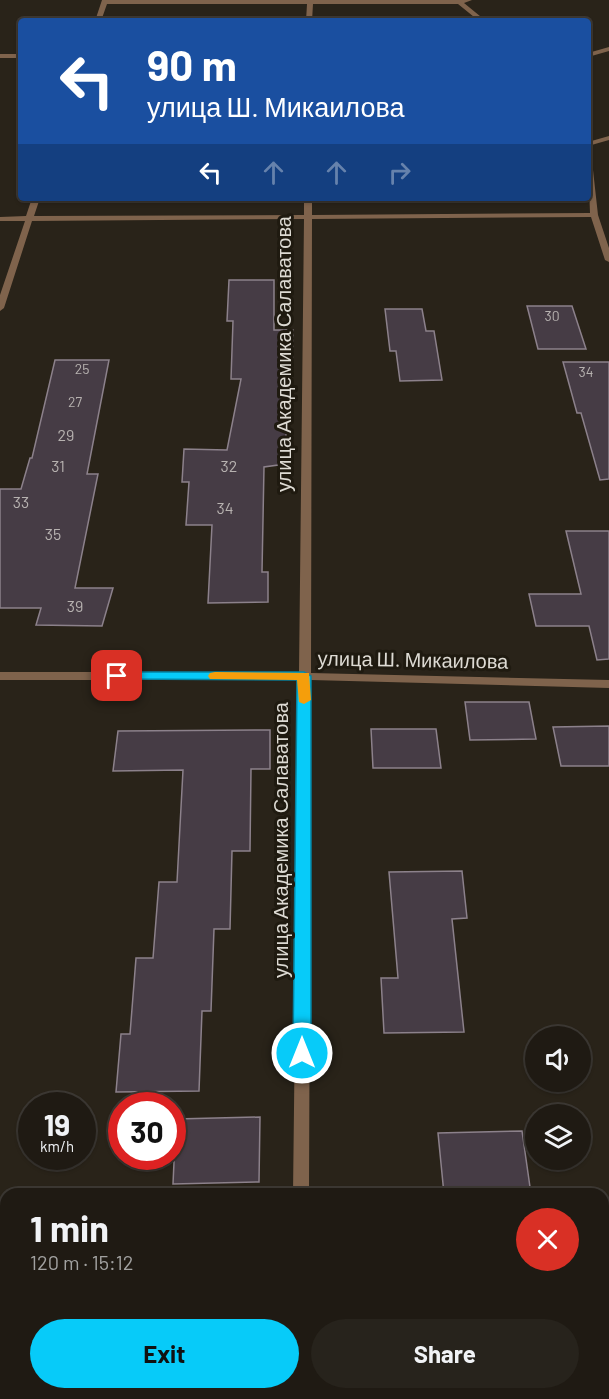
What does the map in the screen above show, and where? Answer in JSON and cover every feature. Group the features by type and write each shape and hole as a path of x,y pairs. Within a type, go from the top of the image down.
{"street":[{"path":"99,18 105,1 310,3 459,2 469,0"},
{"path":"459,2 479,18"},
{"path":"309,18 310,3"},
{"path":"591,54 609,49"},
{"path":"0,56 18,56"},
{"path":"591,143 609,138"},
{"path":"591,188 594,215 609,260"},
{"path":"0,308 35,201"},
{"name":"улица Академика Салаватова","path":"301,1188 308,201"},
{"path":"0,219 594,215"},
{"name":"улица Ш. Микаилова","path":"0,676 304,676 609,684"}],"building":[{"path":"229,280 274,280 274,330 293,330 292,380 284,454 279,457 278,465 264,467 262,572 268,572 268,602 208,603 212,525 186,525 189,482 182,482 184,449 227,450 241,379 231,379 233,321 227,321"},
{"path":"527,306 572,306 586,349 538,349"},
{"path":"385,309 422,309 426,331 434,331 442,380 400,381 396,351 390,351"},
{"path":"55,360 109,360 87,474 98,474 75,588 113,588 102,626 36,625 41,608 0,608 0,489 21,489 30,458 32,458"},
{"path":"563,362 609,362 609,479 600,480 581,413 577,413"},
{"path":"566,531 609,531 609,659 597,660 589,626 536,626 529,594 581,594"},
{"path":"465,702 529,702 536,739 470,740"},
{"path":"609,726 609,766 561,766 553,727"},
{"path":"371,729 436,729 441,768 373,768"},
{"path":"270,730 270,769 251,769 250,851 232,851 230,929 214,929 211,1011 202,1011 199,1091 116,1092 121,1034 130,1034 136,958 153,958 159,882 177,882 183,770 113,771 118,731"},
{"path":"462,871 467,918 452,919 464,1032 384,1033 381,978 398,978 389,872"},
{"path":"260,1117 259,1182 173,1184 174,1170 186,1170 186,1119"},
{"path":"522,1131 525,1170 528,1170 530,1188 443,1188 438,1133"}],"slow traffic":[{"path":"215,676 304,676 304,700"}],"route":[{"path":"117,676 304,676 302,1053"}]}
